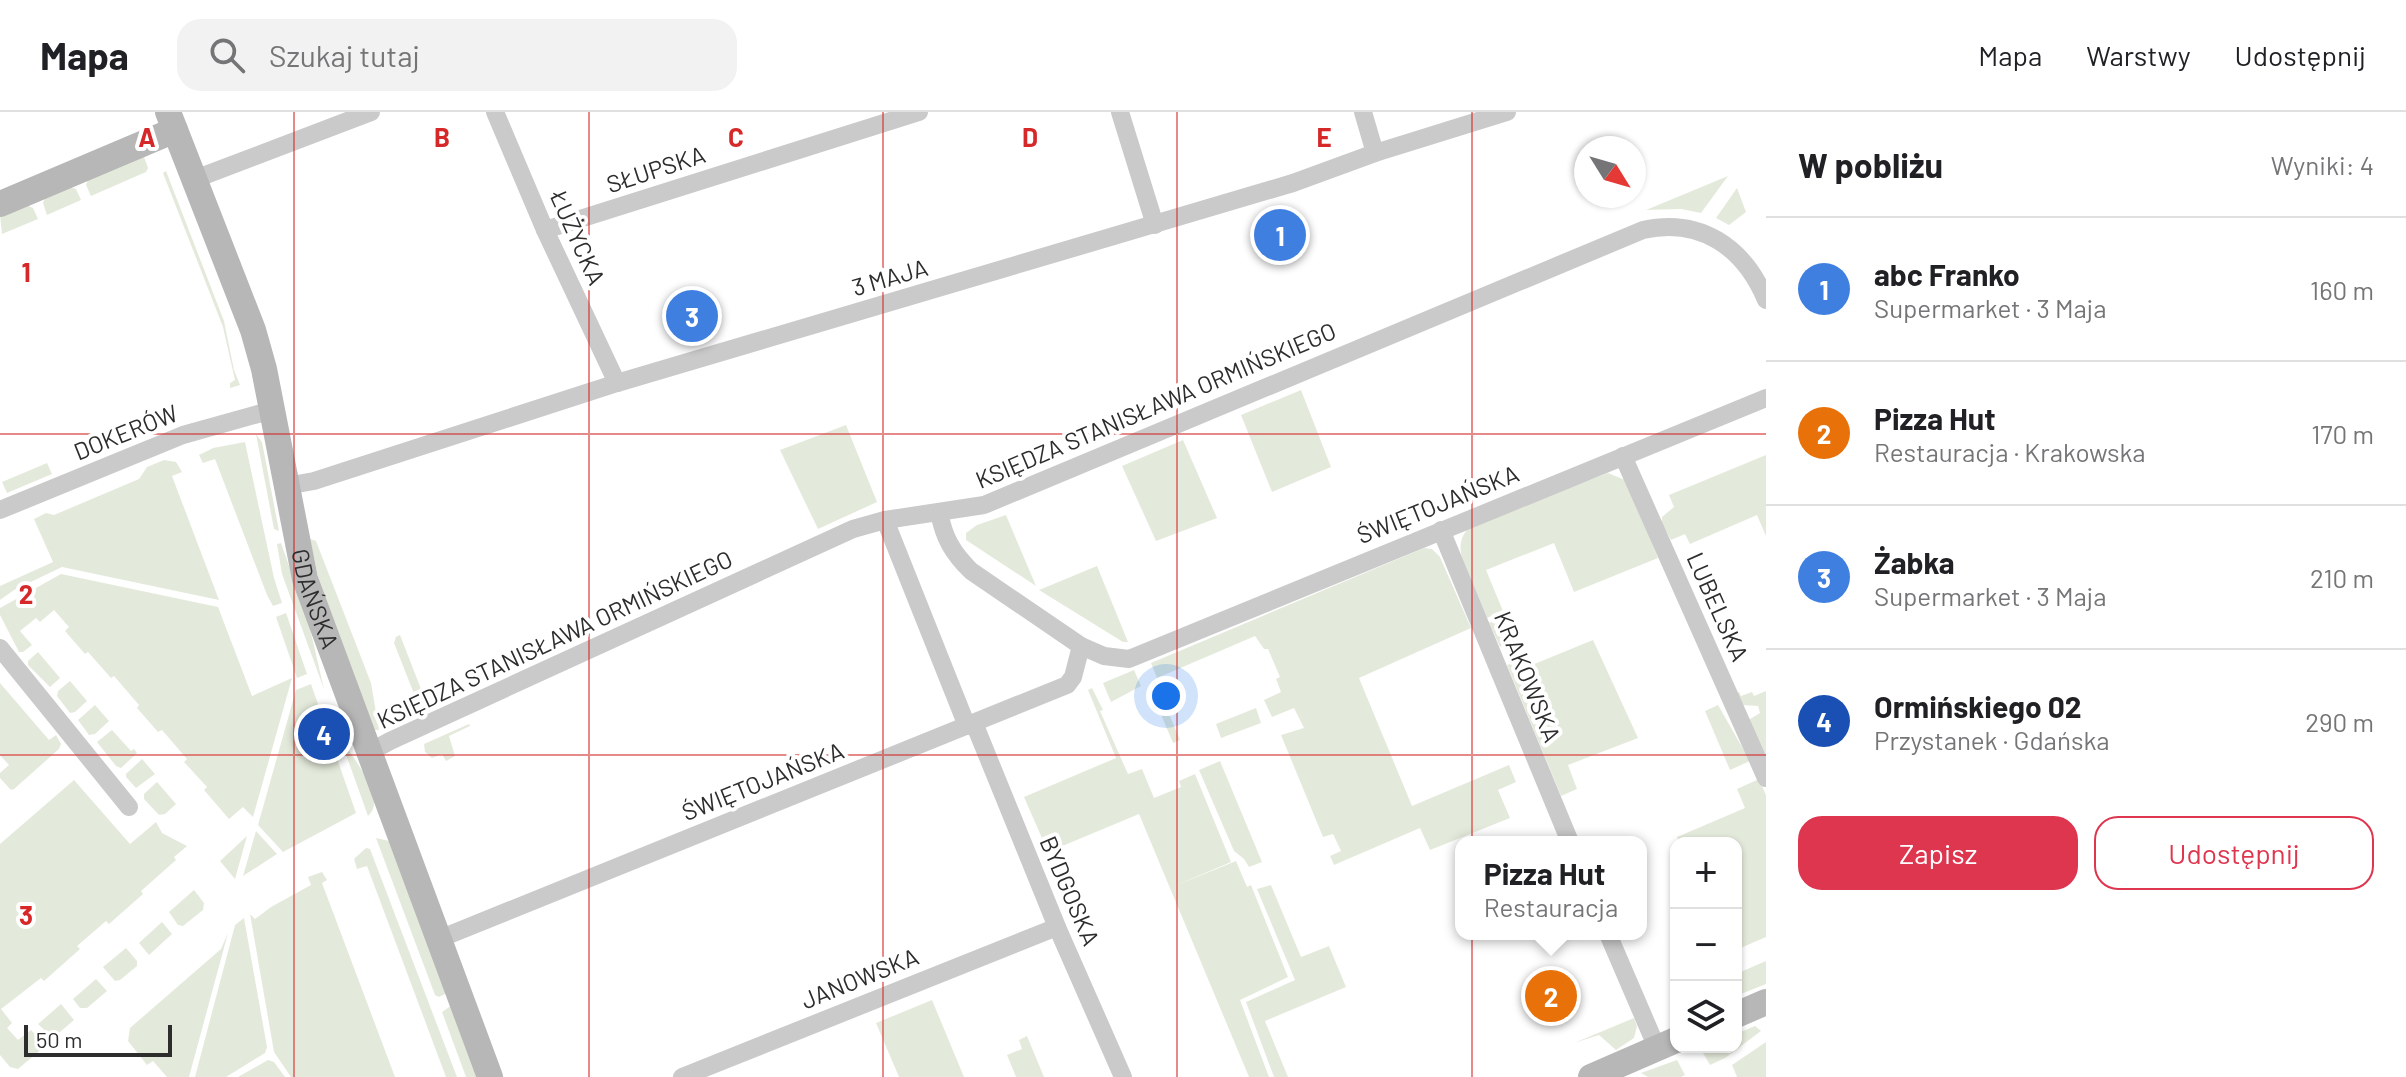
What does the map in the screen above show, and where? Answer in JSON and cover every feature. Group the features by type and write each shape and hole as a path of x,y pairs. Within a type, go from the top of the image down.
{"main road":[{"name":"GDAŃSKA","path":"172,121 253,330 305,579 490,1077"},
{"path":"0,204 172,121"},
{"path":"1742,1012 1766,1002"},
{"path":"1591,1077 1666,1044"}],"street":[{"path":"195,179 371,112"},
{"name":"ŁUŻYCKA","path":"495,112 545,230 617,383"},
{"name":"SŁUPSKA","path":"545,230 919,112"},
{"path":"1120,112 1155,225"},
{"path":"1363,112 1375,153"},
{"name":"3 MAJA","path":"286,486 314,481 617,383 1293,183 1375,153 1507,112"},
{"name":"KSIĘDZA STANISŁAWA ORMIŃSKIEGO","path":"368,753 853,529 885,520 984,505 1643,230 1688,228 1720,240 1750,270 1766,300"},
{"name":"ŚWIĘTOJAŃSKA","path":"439,939 1067,685 1073,677 1081,646 1104,656 1129,659 1766,398"},
{"name":"DOKERÓW","path":"0,510 183,435 272,410"},
{"name":"LUBELSKA","path":"1623,456 1766,778"},
{"path":"939,512 945,538 971,571 1081,646"},
{"name":"BYDGOSKA","path":"885,520 1123,1077"},
{"name":"KRAKOWSKA","path":"1441,530 1568,836"},
{"path":"0,648 129,807"},
{"name":"JANOWSKA","path":"682,1077 1057,927"},
{"path":"1611,940 1666,1044"}],"green space":[{"path":"143,154 148,168 146,172 91,196 86,185 89,177"},
{"path":"166,171 224,321 240,385 230,388 230,383 235,380 223,327 163,173"},
{"path":"1728,176 1701,213 1681,209 1646,210"},
{"path":"68,186 76,189 81,200 47,215 43,203 46,195"},
{"path":"1737,188 1746,212 1729,225 1716,218"},
{"path":"25,204 33,208 38,219 2,234 0,215"},
{"path":"1301,390 1331,467 1272,492 1241,415"},
{"path":"846,425 877,502 818,529 780,450"},
{"path":"132,427 137,437 100,453 95,443"},
{"path":"256,434 262,442 279,531 274,529"},
{"path":"1183,440 1217,518 1156,541 1122,466"},
{"path":"245,442 282,603 273,606 215,459 203,463 199,455 213,448"},
{"path":"1766,455 1766,536 1757,515 1690,544 1685,534 1671,540 1662,524 1662,517 1674,507 1669,495"},
{"path":"164,460 176,462 182,472 172,476 219,600 62,567 0,600 0,586 53,562 34,519 46,513 54,515 139,479 147,467"},
{"path":"47,463 52,474 7,493 2,482"},
{"path":"1608,473 1625,480 1630,488 1658,558 1574,592 1554,543 1486,570 1503,611 1487,618 1462,559 1461,540 1468,529"},
{"path":"1006,515 1036,586 966,540 966,533 977,525"},
{"path":"310,539 316,541 371,683 379,730 374,730 320,586"},
{"path":"281,543 308,620 324,689 282,574 277,544"},
{"path":"1424,548 1432,549 1440,557 1471,628 1359,678 1412,806 1509,765 1516,782 1498,790 1510,818 1465,836 1455,836 1455,840 1430,850 1420,828 1334,865 1330,856 1341,851 1333,834 1323,837 1281,735 1304,728 1294,708 1272,717 1264,700 1281,692 1276,679 1280,677 1268,649 1264,649 1255,636 1157,678 1151,663"},
{"path":"1097,566 1128,642 1123,642 1039,590"},
{"path":"61,574 218,607 252,696 292,678 253,817 243,807 229,819 204,790 207,787 184,762 187,759 162,730 158,732 114,676 111,678 88,652 85,654 65,631 69,627 54,610 40,622 36,618 20,631 32,645 19,652 0,615 0,608"},
{"path":"286,613 307,674 297,678 276,617"},
{"path":"1505,616 1515,640 1500,647 1489,623"},
{"path":"400,635 428,707 420,709 394,643"},
{"path":"1593,640 1638,738 1568,765 1577,789 1561,796 1507,665 1523,659 1527,667"},
{"path":"38,652 60,678 50,687 28,665 28,661"},
{"path":"1134,670 1141,686 1111,702 1103,683"},
{"path":"70,681 87,701 70,713 57,696 58,691"},
{"path":"0,683 49,740 56,735 61,744 11,790 0,778 0,773 9,765 0,755"},
{"path":"311,684 356,813 283,852 258,825 296,690"},
{"path":"1092,688 1128,774 1142,769 1154,798 1181,787 1179,781 1195,774 1231,862 1172,887 1236,861 1247,887 1251,885 1288,977 1240,1000 1269,1077 1249,1077 1139,814 1048,852 1024,797 1116,758 1088,690"},
{"path":"1158,688 1180,740 1173,743 1152,693"},
{"path":"1766,691 1766,764 1747,721 1760,713 1758,706 1740,705 1734,694 1739,692 1741,696 1752,692 1754,696"},
{"path":"95,705 109,721 95,734 89,735 78,720"},
{"path":"1718,705 1750,761 1730,770 1705,711"},
{"path":"1256,708 1261,723 1221,738 1216,724"},
{"path":"469,724 449,736 455,756 446,761 442,754 432,758 425,752 424,744"},
{"path":"112,730 131,751 134,749 137,753 121,768 97,742"},
{"path":"343,746 372,791 373,809 368,816"},
{"path":"142,759 155,774 136,788 126,774"},
{"path":"1220,761 1262,862 1249,867 1234,851 1199,770"},
{"path":"1759,779 1766,795 1766,937 1742,947 1742,837 1677,837 1745,808 1737,789"},
{"path":"74,780 130,844 156,822 162,833 187,846 141,891 143,894 109,924 106,921 77,946 80,949 44,981 41,978 1,1009 12,1023 7,1028 18,1040 31,1030 43,1043 43,1048 18,1069 10,1067 0,1055 0,844"},
{"path":"157,782 176,804 165,814 159,815 144,799 144,794"},
{"path":"256,831 277,854 243,876"},
{"path":"247,836 235,879 220,861"},
{"path":"376,838 389,841 447,993 439,997 435,995"},
{"path":"366,848 370,849 457,1077 446,1077 367,866 357,869 354,859"},
{"path":"322,872 327,880 322,883 395,1077 291,1077 274,1052 250,914 255,919 311,885 308,877"},
{"path":"1271,885 1301,957 1329,946 1346,987 1265,1021 1288,1077 1274,1077 1246,1002 1295,980 1257,889"},
{"path":"194,890 204,903 203,910 183,926 178,925 169,912"},
{"path":"244,918 267,1047 265,1053 226,1077 195,1077 235,925"},
{"path":"162,922 172,934 149,955 139,943"},
{"path":"228,933 189,1077 167,1077 153,1061 147,1065 128,1041 130,1028 221,949"},
{"path":"126,948 137,961 137,966 115,981 103,967"},
{"path":"1766,961 1766,984 1742,994 1742,971"},
{"path":"96,979 107,991 87,1008 80,1008 73,999"},
{"path":"932,1000 964,1077 899,1077 876,1023"},
{"path":"61,1004 74,1020 53,1038 38,1024"},
{"path":"452,1005 478,1077 466,1077 442,1012"},
{"path":"1634,1018 1637,1026 1634,1038 1616,1050 1599,1035 1574,1043"},
{"path":"1755,1026 1761,1031 1742,1045 1742,1031"},
{"path":"1027,1036 1044,1077 1016,1077 1007,1055 1022,1049 1019,1040"},
{"path":"1766,1042 1766,1077 1737,1077 1732,1065"},
{"path":"1703,1053 1732,1053 1725,1058 1710,1065"},
{"path":"268,1060 274,1062 285,1077 238,1077"},
{"path":"1677,1060 1685,1075 1681,1077 1648,1077 1641,1073"}],"place":[{"name":"abc Franko","path":"1280,235"},
{"name":"Żabka","path":"692,316"},
{"name":"Ormińskiego 02","path":"324,734"},
{"name":"Pizza Hut","path":"1551,996"}]}
